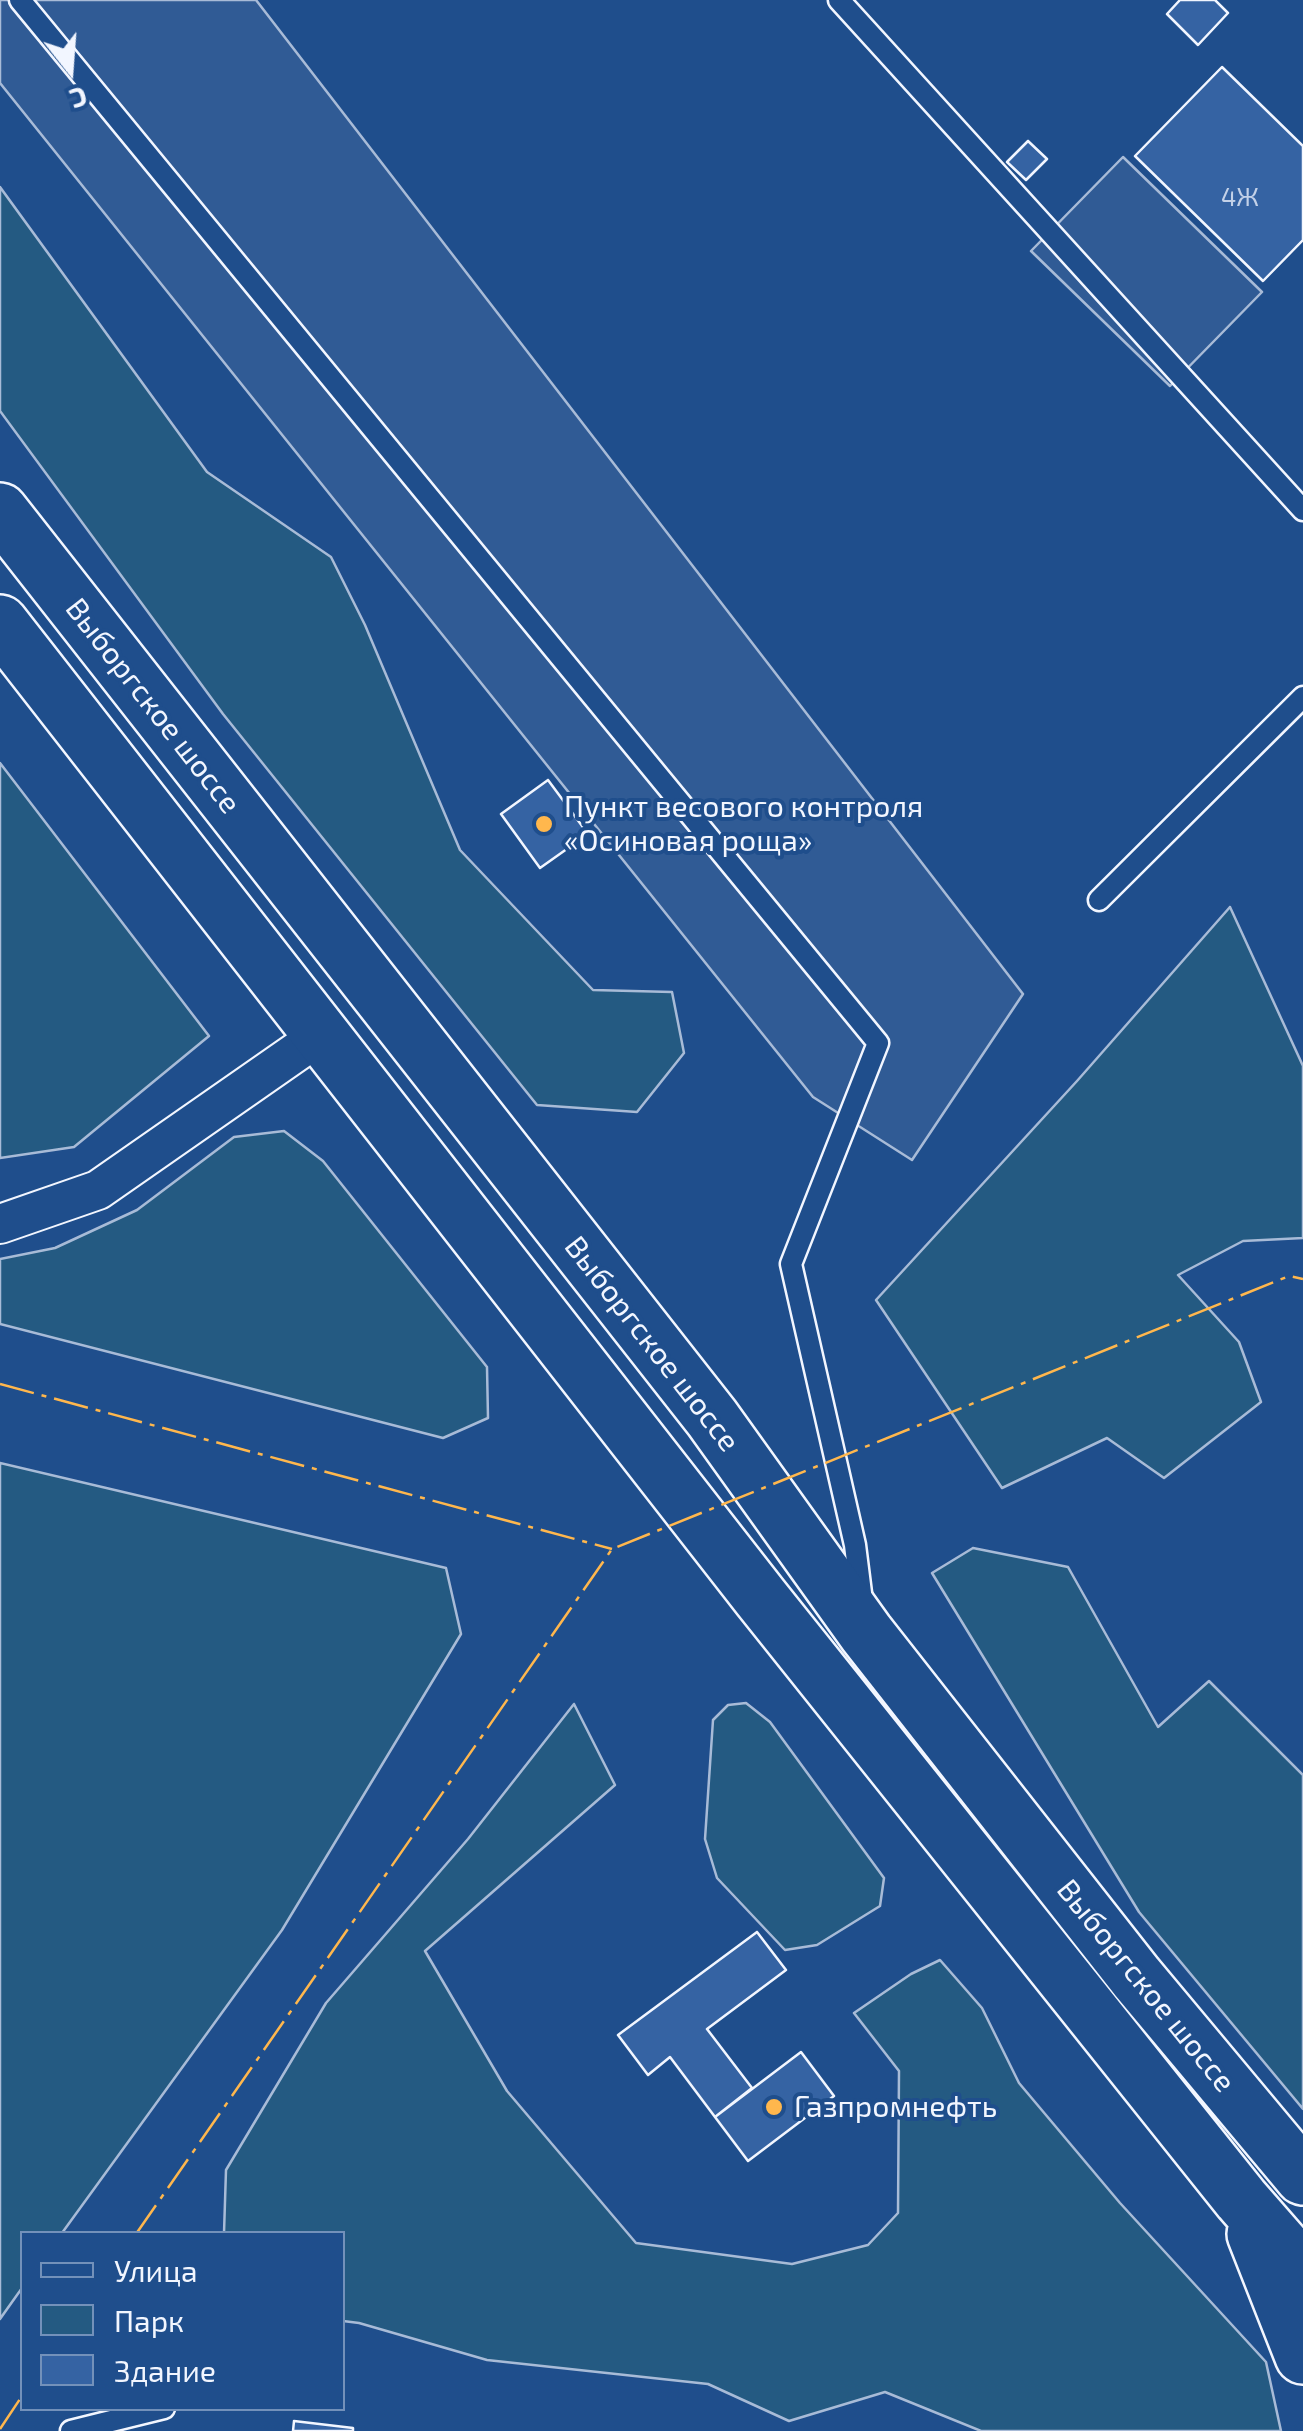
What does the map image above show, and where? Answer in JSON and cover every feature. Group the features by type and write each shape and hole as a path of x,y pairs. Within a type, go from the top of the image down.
{"main road":[{"name":"Выборгское шоссе","path":"0,511 712,1418 866,1633 1136,1977 1303,2177"},
{"name":"Выборгское шоссе","path":"0,623 761,1598 1241,2199 1303,2270"},
{"path":"1241,2199 1303,2356"}],"street":[{"path":"0,1224 98,1190 322,1034"}],"lane":[{"path":"20,0 878,1042 790,1264 855,1545 866,1633"},
{"path":"839,0 1303,510"},
{"path":"1099,900 1303,697"},
{"path":"71,2431 152,2411"}],"green space":[{"path":"0,187 207,472 331,557 365,625 460,850 593,990 672,992 684,1053 637,1112 537,1105 223,714 0,411"},
{"path":"0,763 209,1036 74,1147 0,1158"},
{"path":"1230,907 1303,1066 1303,1238 1243,1241 1178,1275 1239,1342 1261,1402 1164,1478 1107,1438 1002,1488 876,1300"},
{"path":"284,1131 323,1161 487,1367 488,1418 443,1438 0,1324 0,1259 55,1248 137,1210 234,1137"},
{"path":"0,1463 446,1568 461,1634 282,1930 63,2231 20,2231 20,2291 0,2319"},
{"path":"973,1548 1068,1567 1158,1727 1209,1681 1303,1775 1303,2109 1139,1912 932,1573"},
{"path":"746,1703 770,1722 884,1878 880,1906 817,1945 785,1950 717,1878 705,1839 713,1720 728,1705"},
{"path":"574,1704 615,1785 425,1951 507,2091 636,2243 792,2264 868,2245 898,2213 899,2071 854,2013 911,1974 940,1960 982,2008 1019,2083 1120,2203 1266,2362 1281,2431 981,2431 885,2392 789,2421 708,2384 487,2360 345,2321 345,2231 224,2231 226,2170 326,2003 468,1839"}],"shaded area":[{"path":"0,0 256,0 1023,994 912,1160 813,1097 0,83"},
{"path":"1123,157 1262,292 1170,386 1031,251"}],"building":[{"path":"1180,0 1215,0 1228,13 1198,45 1167,14"},
{"path":"1222,67 1303,146 1303,240 1263,281 1135,156"},
{"path":"1028,141 1047,159 1026,180 1007,162"},
{"name":"Пункт весового контроля «Осиновая роща»","path":"548,780 588,834 540,868 501,814"},
{"path":"757,1932 786,1970 707,2029 752,2088 715,2117 670,2057 648,2075 618,2035"},
{"name":"Газпромнефть","path":"801,2052 834,2096 748,2161 715,2117"},
{"path":"294,2421 353,2428 353,2431 293,2431"}],"power":[{"path":"138,2231 612,1549 1289,1276 1303,1279"},
{"path":"0,1384 612,1549"},
{"path":"0,2429 20,2399"}],"place":[{"name":"Пункт весового контроля «Осиновая роща»","path":"544,824"},
{"name":"Газпромнефть","path":"774,2107"}]}
